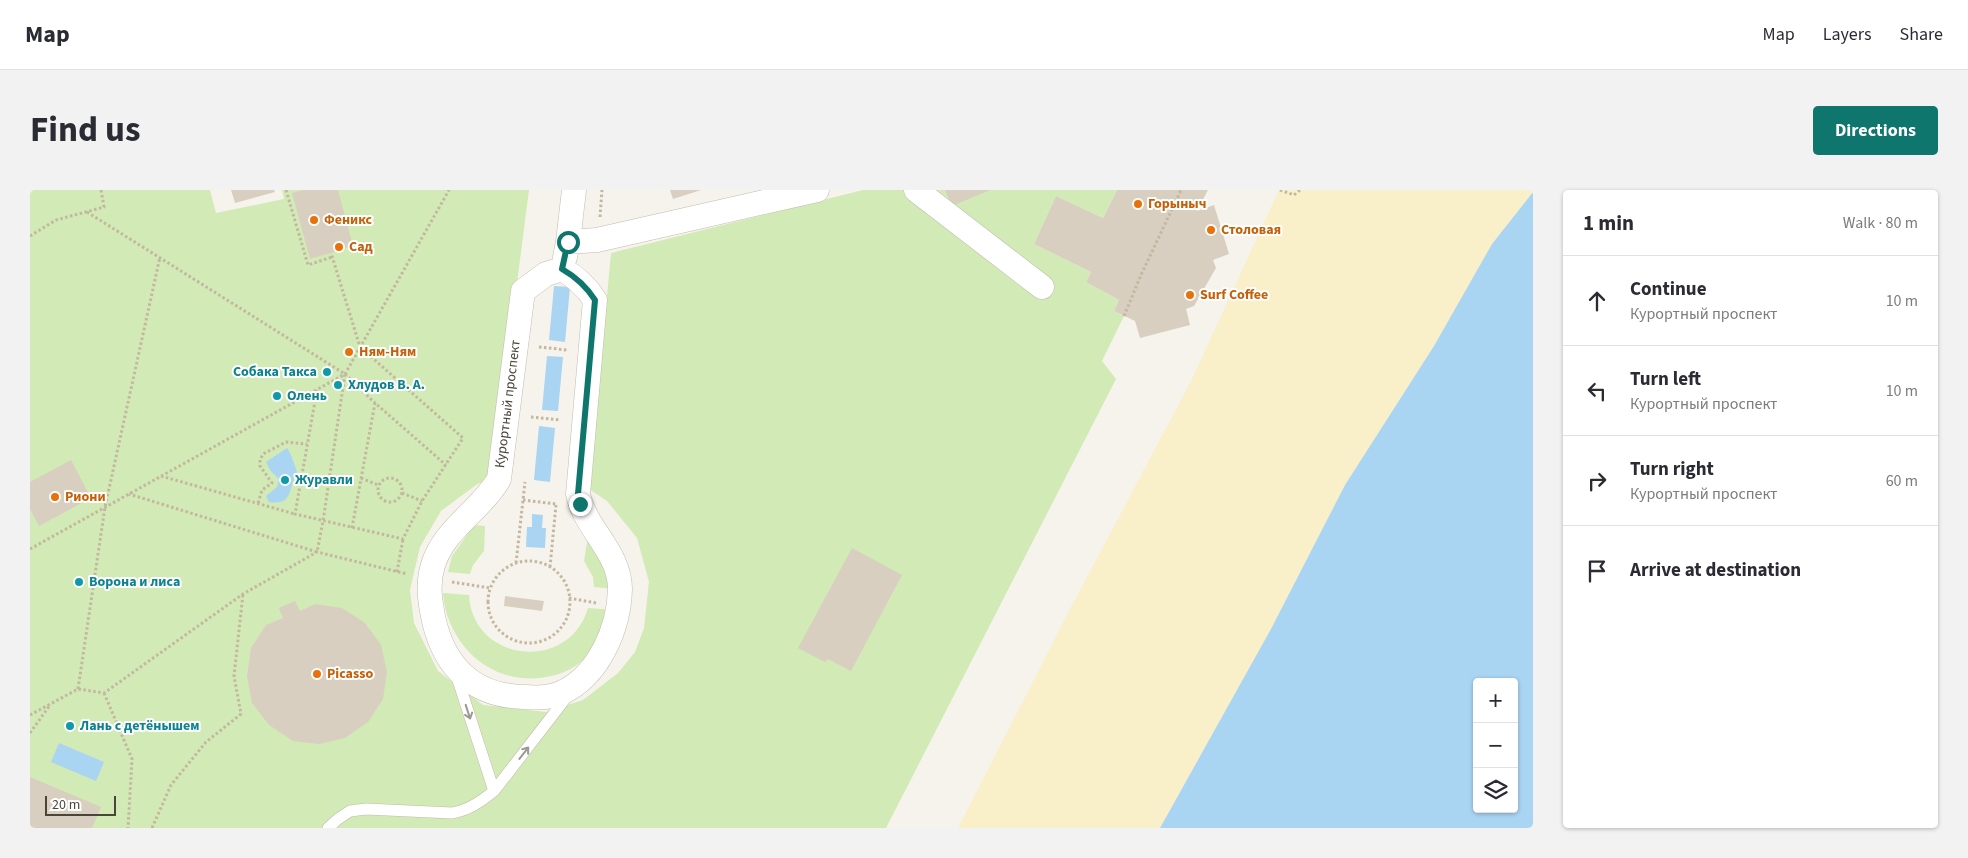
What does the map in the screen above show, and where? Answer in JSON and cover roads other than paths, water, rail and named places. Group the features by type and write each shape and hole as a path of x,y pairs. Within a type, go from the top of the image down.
{"street":[{"path":"562,269 568,242 574,190"},
{"path":"568,242 597,240 817,190"},
{"path":"916,190 1042,288"},
{"name":"Курортный проспект","path":"562,269 589,290 595,300 578,494 584,514 609,551 620,583 616,623 592,668 580,681 560,694 539,698 514,697 485,689 470,681 453,666 440,643 430,605 430,578 434,563 442,546 453,531 485,499 499,479 523,291 546,274 562,269"}],"lane":[{"path":"453,666 494,791"},
{"path":"328,828 350,812 366,809 452,813 465,810 479,803 494,791 580,681"}],"water":[{"path":"1533,192 1533,828 1160,828 1271,629 1345,485 1434,346 1492,244"},
{"path":"554,286 570,287 565,342 549,340"},
{"path":"547,356 563,357 558,411 542,410"},
{"path":"539,426 555,428 550,482 534,480"},
{"path":"287,448 297,472 286,498 283,501 269,502 266,496 277,487 279,479 270,470 266,462"},
{"path":"532,514 543,515 542,528 546,528 545,548 526,547 527,527 532,527"},
{"path":"59,743 104,762 96,781 51,762"}],"place":[{"name":"Горыныч","path":"1138,204"},
{"name":"Феникс","path":"314,220"},
{"name":"Столовая","path":"1211,230"},
{"name":"Сад","path":"339,247"},
{"name":"Surf Coffee","path":"1190,295"},
{"name":"Ням-Ням","path":"349,352"},
{"name":"Собака Такса","path":"327,372"},
{"name":"Хлудов В. А.","path":"338,385"},
{"name":"Олень","path":"277,396"},
{"name":"Журавли","path":"285,480"},
{"name":"Риони","path":"55,497"},
{"name":"Ворона и лиса","path":"79,582"},
{"name":"Picasso","path":"317,674"},
{"name":"Лань с детёнышем","path":"70,726"}]}
